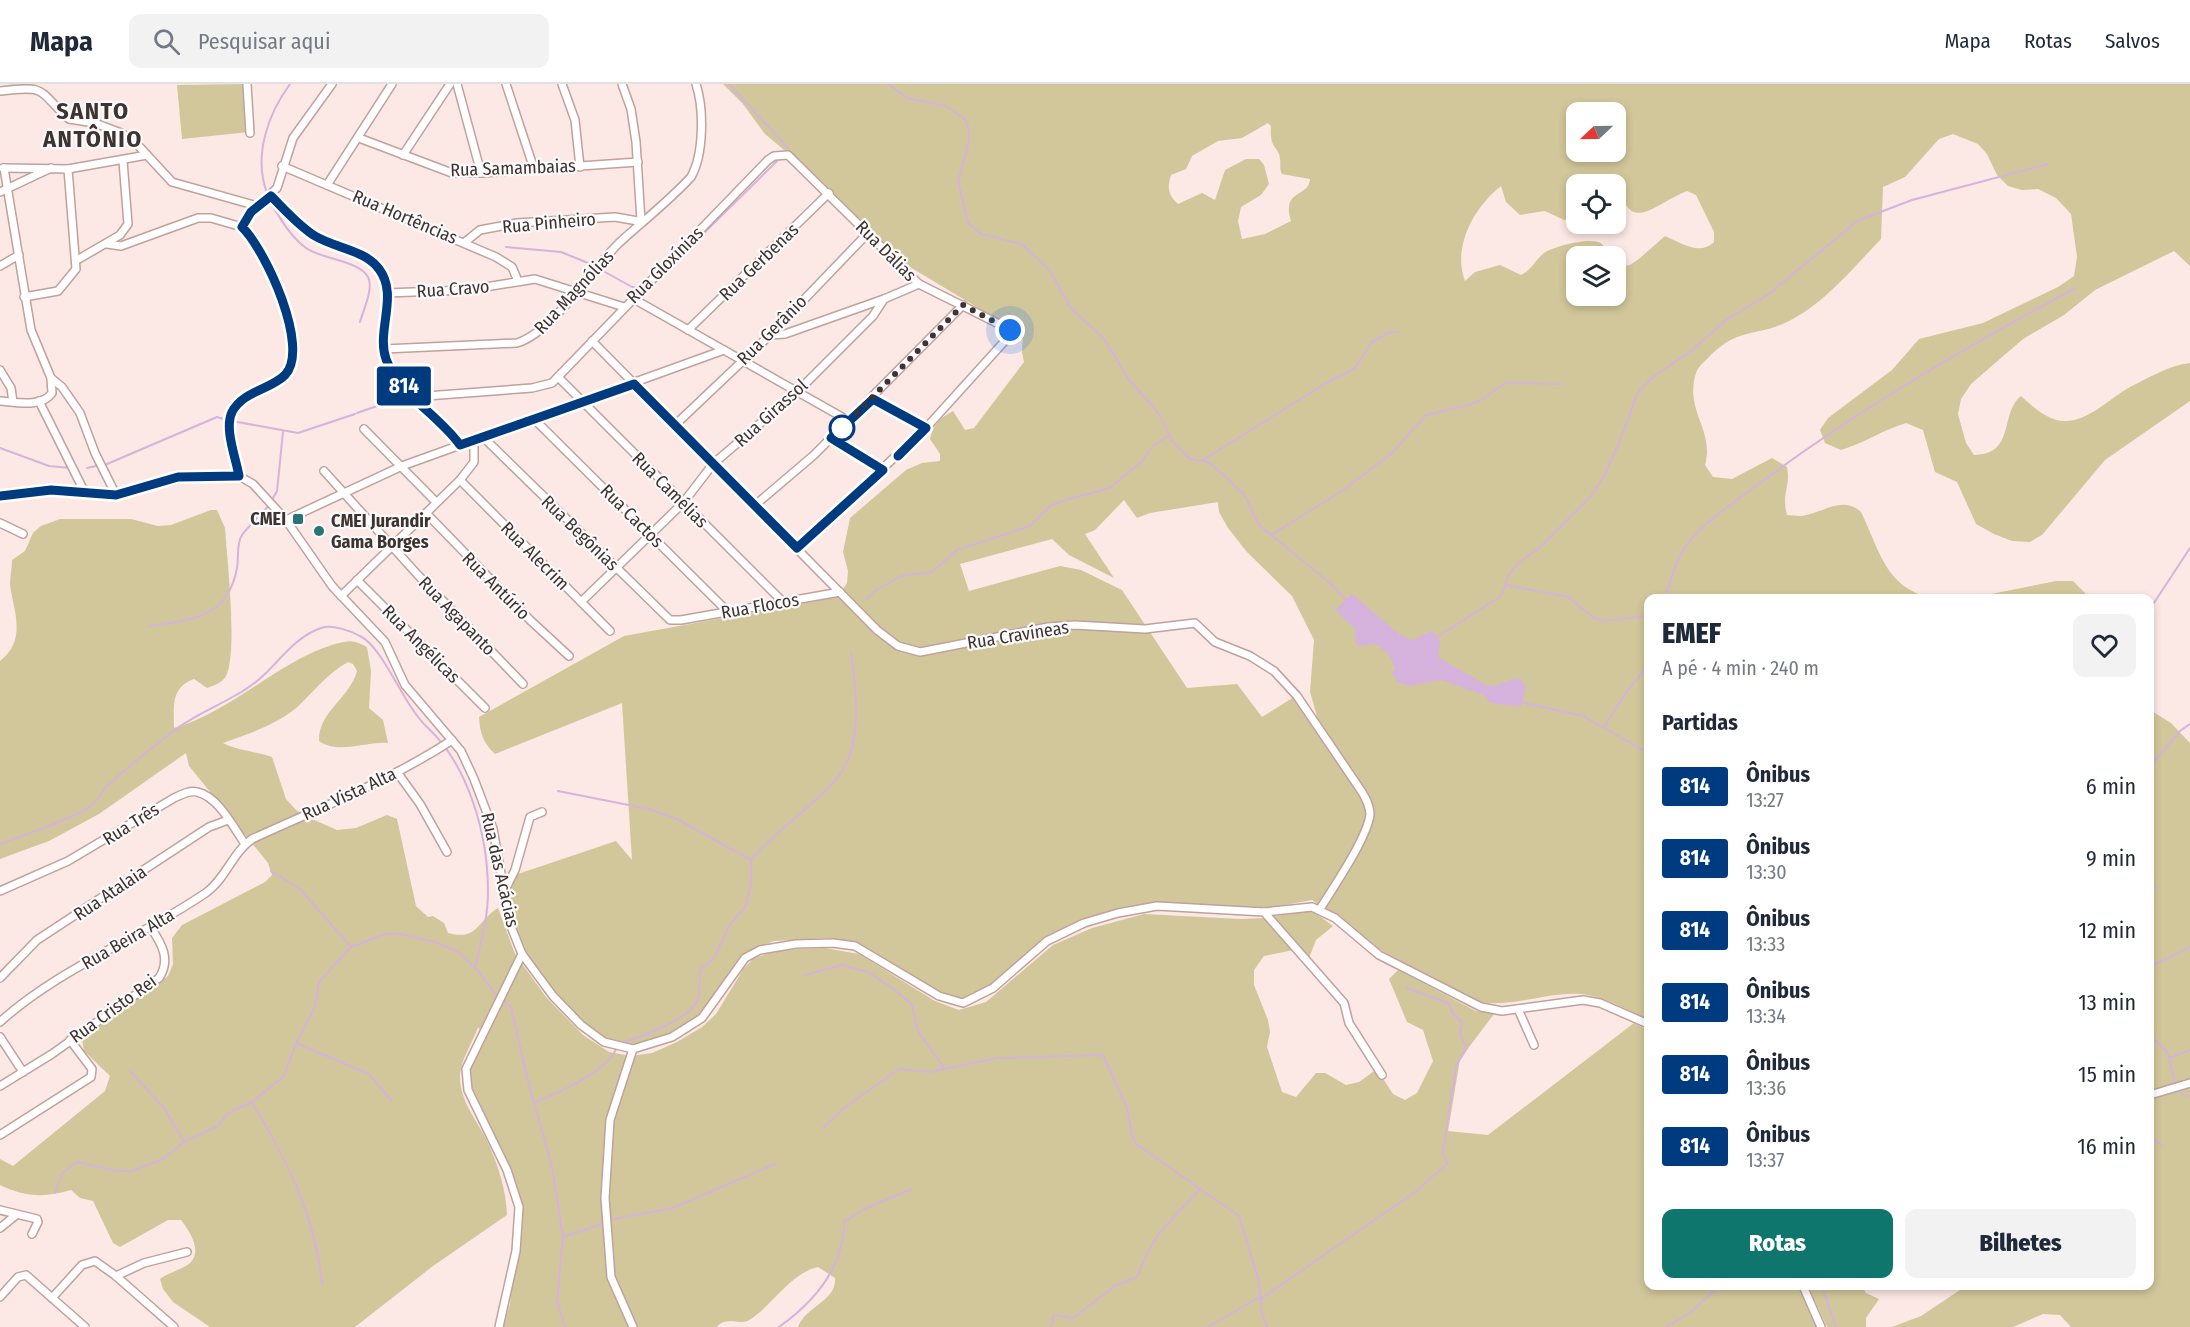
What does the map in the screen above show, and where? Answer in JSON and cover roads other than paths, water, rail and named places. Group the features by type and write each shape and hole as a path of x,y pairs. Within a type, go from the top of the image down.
{"street":[{"path":"247,84 250,133"},
{"path":"242,227 246,218 277,188 282,166 293,138 332,84"},
{"path":"327,185 392,84"},
{"path":"403,155 450,84"},
{"path":"457,84 482,173"},
{"path":"507,84 534,169"},
{"path":"562,84 575,120 580,167"},
{"path":"622,84 631,109 638,162 641,222"},
{"name":"Rua Magnólias","path":"384,349 517,343 528,340 547,325 607,255 681,188 697,167 700,104 696,84"},
{"path":"0,91 36,88 49,96 69,119 95,123 121,133 147,155 172,183 257,206"},
{"name":"Rua Samambaias","path":"359,138 443,171 482,173 638,162"},
{"name":"Rua Gloxínias","path":"413,397 542,387 552,383 771,157 786,154 793,158"},
{"path":"116,495 94,453 76,407 51,378 29,325 8,188 2,168 68,169 147,155"},
{"name":"Rua Dálias","path":"793,158 919,284 1010,330 1012,336 926,428"},
{"path":"77,260 120,235 128,224 123,161"},
{"name":"Rua Hortências","path":"282,166 465,242 512,267 518,281"},
{"path":"0,192 51,168"},
{"path":"24,297 58,291 74,274 77,260 68,169"},
{"name":"Rua Gerbenas","path":"688,330 829,193"},
{"path":"271,196 313,234 370,260 383,275 387,293 384,349 388,364 413,397 460,445"},
{"name":"Rua Pinheiro","path":"465,242 480,230 517,223 615,217 641,222"},
{"path":"0,496 51,490 116,495 178,477 239,476 230,432 231,414 244,399 285,374 293,359 285,304 242,227 211,218 198,218 121,246 107,244"},
{"name":"Rua Gerânio","path":"675,425 770,335 867,234"},
{"path":"0,266 19,255"},
{"name":"Rua Cravo","path":"387,293 467,290 518,281 545,281 624,307"},
{"path":"770,335 785,334 884,299 919,284"},
{"path":"632,298 849,421"},
{"name":"Rua Girassol","path":"581,602 682,503 713,464 798,391 873,316 884,299"},
{"path":"754,506 873,399 963,305"},
{"name":"Rua Cravíneas","path":"592,341 840,592 890,641 907,650 928,651 1048,627 1075,625 1145,629 1190,622 1199,626 1221,646 1250,656 1274,671 1298,696 1362,792 1369,807 1369,821 1320,909"},
{"path":"286,520 402,466 584,403 724,350"},
{"path":"0,370 11,388 13,402"},
{"name":"Rua Camélias","path":"558,377 783,602"},
{"path":"0,401 47,399 52,393 51,378"},
{"path":"797,548 926,428 873,399"},
{"path":"39,401 85,493"},
{"name":"Rua Cactos","path":"535,420 728,612"},
{"path":"364,429 436,502"},
{"name":"Rua Begônias","path":"483,437 667,618 681,620"},
{"path":"831,438 883,470"},
{"path":"341,596 460,480 474,462 474,441"},
{"name":"Rua Agapanto","path":"324,471 523,684"},
{"name":"Rua das Acácias","path":"239,476 265,495 341,596 385,642 405,685 435,723 452,740 469,765 487,812 498,853 503,894 510,924 522,954 553,996 581,1024 604,1042 633,1050"},
{"name":"Rua Alecrim","path":"460,480 610,631"},
{"name":"Rua Antúrio","path":"426,513 569,656"},
{"path":"0,523 23,534"},
{"name":"Rua Angélicas","path":"357,580 485,708"},
{"name":"Rua Flocos","path":"681,620 840,592"},
{"name":"Rua Vista Alta","path":"245,844 397,772 452,740"},
{"path":"397,772 420,804 447,852"},
{"name":"Rua Três","path":"0,891 68,861 184,794 197,792 203,794 228,820 245,844"},
{"path":"503,894 515,870 531,817 542,812"},
{"name":"Rua Atalaia","path":"0,978 46,934 97,903 209,827 228,820"},
{"name":"Rua Beira Alta","path":"0,1022 37,992 151,928 209,890 228,870 245,844"},
{"path":"633,1327 611,1277 605,1198 610,1120 633,1050 672,1036 702,1018 735,969 745,958 760,950 817,943 855,946 939,996 963,1003 993,988 1047,941 1095,920 1157,906 1264,912 1304,907 1320,909 1379,955 1467,1000 1493,1010 1583,1000 1600,1004 1644,1021"},
{"path":"1264,912 1344,1003 1349,1023 1382,1075"},
{"name":"Rua Cristo Rei","path":"0,1086 159,978 165,969 165,954 162,943 151,928"},
{"path":"499,1327 516,1251 519,1207 507,1170 468,1090 466,1069 522,954"},
{"path":"1518,1009 1534,1045"},
{"path":"0,1037 23,1072"},
{"path":"0,1135 91,1077 92,1069 70,1040"},
{"path":"2154,1094 2190,1083"},
{"path":"0,1210 30,1216 38,1220 32,1234"},
{"path":"0,1228 16,1215"},
{"path":"116,1276 144,1263 187,1252"},
{"path":"52,1298 82,1265 94,1262 116,1276 174,1327"},
{"path":"0,1297 12,1282 21,1275 26,1275 85,1327"},
{"path":"1805,1290 1821,1327"}],"waterway":[{"path":"267,193 263,179 262,150 269,122 290,84"},
{"path":"729,84 788,148"},
{"path":"888,84 907,98 946,106 965,119 969,129 969,141 958,181 968,223 981,234 1022,244 1050,271 1070,307 1105,340 1127,377 1159,414 1173,442 1190,459 1209,462 1244,494 1259,525 1330,583 1347,601"},
{"path":"704,233 777,161"},
{"path":"1437,637 1501,596 1510,573 1519,562 1537,550 1591,496 1603,478 1619,443 1638,392 1653,377 1691,351 1726,320 1769,294 1857,221 1912,200 2048,164"},
{"path":"272,205 291,233 306,248 357,267 368,277 369,293 360,322"},
{"path":"687,248 701,236"},
{"path":"506,247 561,252 593,265"},
{"path":"605,272 632,287 640,288"},
{"path":"1665,594 1679,557 1689,542 1707,523 1729,506 1836,429 1875,404 1954,356 2076,288"},
{"path":"1203,460 1326,383 1355,368 1372,342 1391,332 1399,332"},
{"path":"1271,535 1342,491 1392,453 1426,415 1469,405 1483,399 1505,383 1562,384"},
{"path":"357,413 406,396"},
{"path":"232,421 298,433 355,414"},
{"path":"107,464 217,417 227,420"},
{"path":"273,498 277,491 283,432"},
{"path":"867,599 876,590 901,576 932,572 957,550 1030,526 1050,506 1110,488 1141,462 1155,444 1169,436"},
{"path":"0,448 49,466 70,468"},
{"path":"87,468 96,466"},
{"path":"149,626 193,618 217,607 232,585 242,535 270,504"},
{"path":"2154,603 2190,548"},
{"path":"1506,585 1568,597 1593,617 1603,621 1644,616"},
{"path":"0,844 84,810 94,803 109,784 161,741 190,720 256,682 305,636 325,627 341,629 352,632 369,642 418,717 442,743 465,781 480,825 487,870 488,902 475,968"},
{"path":"621,1043 676,1020 694,1006 699,996 700,970 714,958 729,926 746,906 751,884 751,860 771,838 816,800 846,765 855,735 856,718 851,653"},
{"path":"1604,727 1627,691 1644,671"},
{"path":"1520,702 1583,716 1644,751"},
{"path":"2154,762 2180,731 2190,724"},
{"path":"558,791 649,809 675,818 751,860"},
{"path":"271,871 300,889 351,947"},
{"path":"55,1193 62,1173 77,1162 117,1171 131,1171 163,1159 184,1142 218,1126 227,1114 252,1102 284,1076 296,1043 315,1007 319,982 351,947 385,934 401,934 435,942 458,952 473,965 498,997"},
{"path":"2154,965 2190,947"},
{"path":"805,975 842,965 868,972 895,990 912,1005 918,1031 944,1068"},
{"path":"1262,1298 1415,1192 1447,1164 1443,1152 1456,1066 1467,1048 1460,1035 1462,1022 1454,1015 1448,1003 1407,988"},
{"path":"503,1000 511,1007 528,1081 552,1167 563,1237 557,1301 565,1327"},
{"path":"2154,1039 2168,1053 2175,1083 2182,1094 2190,1096"},
{"path":"296,1043 369,1074 392,1101"},
{"path":"534,1103 593,1073 604,1065 617,1047"},
{"path":"2169,1058 2190,1050"},
{"path":"823,1128 844,1108 899,1069 930,1072 997,1058 1103,1055 1127,1108 1136,1144 1239,1216 1258,1278 1262,1313 1267,1327"},
{"path":"130,1071 164,1108 184,1142"},
{"path":"252,1102 298,1190 313,1236 322,1285"},
{"path":"2154,1139 2162,1146"},
{"path":"563,1237 619,1218 673,1208 775,1164"},
{"path":"779,1327 804,1306 825,1282 839,1254 844,1222 864,1209 912,1189"},
{"path":"1051,1327 1054,1315 1073,1318 1115,1286 1137,1277 1148,1251 1161,1231 1200,1189"},
{"path":"1666,1327 1690,1313 1715,1290"},
{"path":"1823,1290 1836,1327"},
{"path":"1208,1327 1261,1296"}],"place":[{"name":"CMEI","path":"298,519"},
{"name":"CMEI Jurandir Gama Borges","path":"319,531"}],"district":[{"name":"SANTO ANTÔNIO","path":"93,125"}]}
